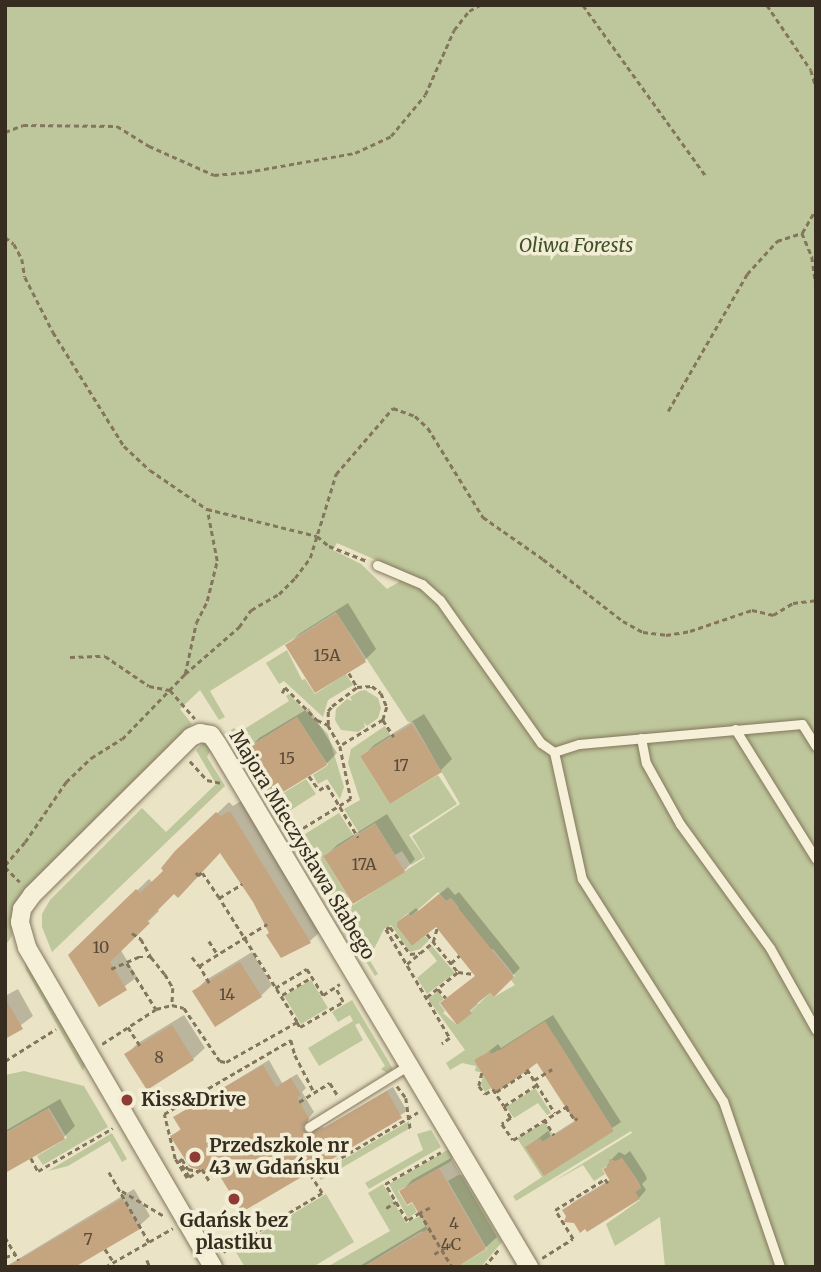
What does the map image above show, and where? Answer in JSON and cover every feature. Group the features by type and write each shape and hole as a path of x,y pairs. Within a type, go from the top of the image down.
{"street":[{"name":"Majora Mieczysława Słabego","path":"218,1260 27,947 20,922 22,909 32,895 191,737 200,733 211,735 218,746 409,1065 535,1263"}],"lane":[{"path":"377,565 422,584 440,600 541,743 555,752 582,879 723,1101 780,1267"},
{"path":"555,752 579,744 802,724 816,746"},
{"path":"735,729 816,859"},
{"path":"640,738 646,763 680,824 770,948 816,1030"},
{"path":"309,1126 409,1065"}],"path":[{"path":"5,132 23,125 117,126 149,146 214,175 247,172 355,153 391,136 425,94 454,30 469,11 480,5"},
{"path":"583,5 706,176"},
{"path":"767,5 811,69 816,87"},
{"path":"668,411 747,274 777,241 802,233 816,209"},
{"path":"802,233 812,257 816,284"},
{"path":"5,237 14,244 22,259 25,277 53,332 124,446 150,470 207,509 317,536 329,546 377,565"},
{"path":"5,865 66,782 91,758 122,739 185,674 239,627 251,610 279,594 295,578 310,558 336,474 393,408 415,416 428,428 483,517 533,551 623,621 643,632 666,635 690,631 752,610 772,615 793,603 816,600"},
{"path":"185,674 196,623 207,601 216,561 207,509"},
{"path":"70,657 105,656 149,686 170,690 195,719 200,733"},
{"path":"349,673 357,687"},
{"path":"298,832 351,799 340,746 328,724 328,711 357,687 372,686 381,693 387,707 383,720 340,746"},
{"path":"282,694 285,687 317,720 328,724"},
{"path":"383,720 394,737"},
{"path":"189,759 207,780 227,785"},
{"path":"309,776 318,790 327,785 358,837"},
{"path":"195,873 198,876 202,873 300,1027 343,1002 335,987"},
{"path":"219,898 242,884"},
{"path":"199,966 267,925"},
{"path":"420,953 410,954 390,927 386,929 450,1038 442,1044"},
{"path":"407,964 433,942 437,928"},
{"path":"132,933 141,939 150,957 173,988 172,1005"},
{"path":"427,934 458,972 474,974"},
{"path":"209,941 218,955"},
{"path":"451,964 459,956"},
{"path":"111,969 138,957 150,957"},
{"path":"192,957 209,983"},
{"path":"127,963 156,1009"},
{"path":"275,988 307,969 323,995 340,984"},
{"path":"426,998 458,972"},
{"path":"281,996 312,977"},
{"path":"438,989 446,998"},
{"path":"102,1044 156,1009 172,1005 184,1008 219,1061 226,1062 297,1022"},
{"path":"128,1027 141,1047"},
{"path":"5,1061 56,1029"},
{"path":"188,1178 175,1159 163,1114 291,1040 314,1092"},
{"path":"504,1106 552,1069"},
{"path":"495,1092 512,1078 528,1070 555,1112"},
{"path":"482,1073 480,1086 485,1094 493,1089 511,1118 502,1124 513,1140 568,1106 575,1120 577,1118"},
{"path":"299,1101 330,1083 343,1105"},
{"path":"403,1094 411,1132"},
{"path":"218,1260 321,1193 310,1174 423,1108"},
{"path":"544,1119 554,1135"},
{"path":"31,1158 38,1171 113,1128"},
{"path":"430,1208 407,1221 385,1184 446,1149"},
{"path":"188,1178 179,1161 182,1159 188,1168 202,1169 210,1182"},
{"path":"182,1181 195,1170"},
{"path":"109,1172 149,1242"},
{"path":"535,1263 572,1238 555,1210 605,1178 608,1183"},
{"path":"119,1189 166,1217"},
{"path":"386,1208 396,1202"},
{"path":"420,1213 452,1267"},
{"path":"563,1222 568,1219"},
{"path":"106,1267 173,1228"},
{"path":"5,1237 19,1260"},
{"path":"484,1267 506,1241"},
{"path":"434,1254 451,1244"},
{"path":"105,1249 121,1266"},
{"path":"5,1257 16,1254"},
{"path":"147,1260 150,1267"}],"green space":[{"name":"Oliwa Forests","path":"5,5 816,5 816,1267 665,1267 660,1217 615,1246 606,1224 640,1200 635,1192 641,1188 622,1158 602,1169 605,1174 594,1181 583,1165 551,1183 632,1133 631,1131 516,1201 513,1196 542,1177 517,1138 545,1122 553,1135 533,1148 547,1172 614,1131 555,1037 502,1054 499,1050 482,1060 497,1084 485,1092 481,1085 483,1073 475,1071 476,1066 462,1063 450,1070 446,1063 465,1050 428,999 438,991 444,999 439,1003 445,1011 443,1013 457,1025 490,993 494,997 515,985 511,980 515,976 493,949 488,952 455,911 459,908 451,898 446,901 438,892 411,916 408,913 397,922 397,927 412,946 425,936 429,940 420,949 410,952 391,925 384,929 369,959 378,974 375,976 296,849 297,839 339,813 354,836 323,856 353,905 425,858 412,836 460,804 413,722 408,722 336,612 210,691 225,717 219,720 200,690 180,709 192,724 31,884 13,916 12,936 5,946","holes":["337,543 401,571 399,582 387,589 361,564 333,550"]},
{"path":"287,650 302,680 305,679 315,694 346,674 353,685 328,700 323,717 284,681 279,684 266,663"},
{"path":"365,690 378,698 381,708 378,718 367,726 364,722 365,727 358,732 341,730 335,720 336,709 347,699 352,701 350,697"},
{"path":"289,694 328,734 344,787 340,799 327,779 318,784 313,775 328,765 297,717 245,749 263,784 266,782 275,798 306,779 316,794 280,817 273,811 226,733 234,728 238,733 289,701 286,696"},
{"path":"385,726 391,736 360,756 390,804 438,775 457,804 409,835 424,857 411,865 402,851 395,855 375,823 359,833 344,809 360,800 348,763 351,749"},
{"path":"204,743 212,748 207,757 225,786 52,952 42,927 42,914 50,900 142,808 166,832 216,784 196,750"},
{"path":"431,945 455,973 427,994 417,978 437,961 427,948"},
{"path":"24,957 85,1064 83,1071 26,970"},
{"path":"311,980 328,1008 301,1024 284,996"},
{"path":"352,1000 393,1069 387,1073 381,1069 385,1066 359,1023 355,1025 363,1040 319,1066 308,1048 353,1021 350,1015 338,1022 332,1012"},
{"path":"24,1071 84,1086 108,1127 43,1165 37,1156 67,1138 49,1108 5,1133 5,1075"},
{"path":"535,1088 551,1113 547,1115 538,1103 514,1118 506,1107"},
{"path":"409,1121 410,1128 321,1180 317,1175"},
{"path":"431,1130 441,1147 369,1189 365,1183 423,1150 417,1134"},
{"path":"112,1133 127,1159 122,1162 110,1141 68,1166 48,1171"},
{"path":"449,1149 454,1156 450,1162 398,1191 407,1206 412,1203 417,1212 408,1218 389,1184"},
{"path":"463,1175 502,1242 481,1267 454,1267 452,1247 462,1264 487,1249 448,1181"},
{"path":"383,1184 406,1223 420,1216 438,1246 433,1249 422,1231 363,1267 327,1267 390,1231 368,1193"},
{"path":"326,1194 354,1242 313,1267 245,1267 234,1249"}],"building":[{"path":"337,613 366,662 315,693 285,645"},
{"path":"297,717 327,765 275,797 246,749"},
{"path":"412,724 442,772 390,804 360,756"},
{"path":"230,811 311,943 281,958 266,935 269,933 253,902 220,853 178,898 174,894 147,921 150,923 110,962 127,990 99,1007 68,955 136,889 140,893 163,871 161,868 175,851 216,812 221,816"},
{"path":"375,824 405,872 353,904 323,856"},
{"path":"439,894 446,902 450,898 514,977 494,997 490,993 469,1010 472,1013 457,1025 440,1003 475,976 436,927 412,946 397,927 397,922 408,914 411,917"},
{"path":"240,962 262,997 215,1027 192,991"},
{"path":"5,998 23,1029 5,1039"},
{"path":"545,1021 614,1131 544,1176 525,1147 540,1138 543,1142 575,1122 537,1063 495,1094 474,1060 490,1051 492,1055"},
{"path":"172,1025 194,1060 147,1090 124,1054"},
{"path":"263,1065 276,1087 291,1078 301,1095 297,1097 309,1119 302,1127 306,1133 318,1132 387,1091 402,1118 242,1212 216,1170 210,1173 190,1167 170,1136 181,1130 173,1117"},
{"path":"48,1109 65,1139 5,1173 5,1134"},
{"path":"622,1158 641,1188 635,1192 640,1199 587,1232 585,1229 580,1233 574,1223 564,1222 566,1216 562,1210 610,1181 603,1169 609,1166 609,1159 616,1161"},
{"path":"439,1168 486,1249 457,1267 364,1267 428,1229 412,1202 407,1205 399,1191"},
{"path":"122,1199 140,1229 75,1267 7,1267"}],"place":[{"name":"Kiss&Drive","path":"127,1100"},
{"name":"Przedszkole nr 43 w Gdańsku","path":"195,1157"},
{"name":"Gdańsk bez plastiku","path":"234,1199"}]}
